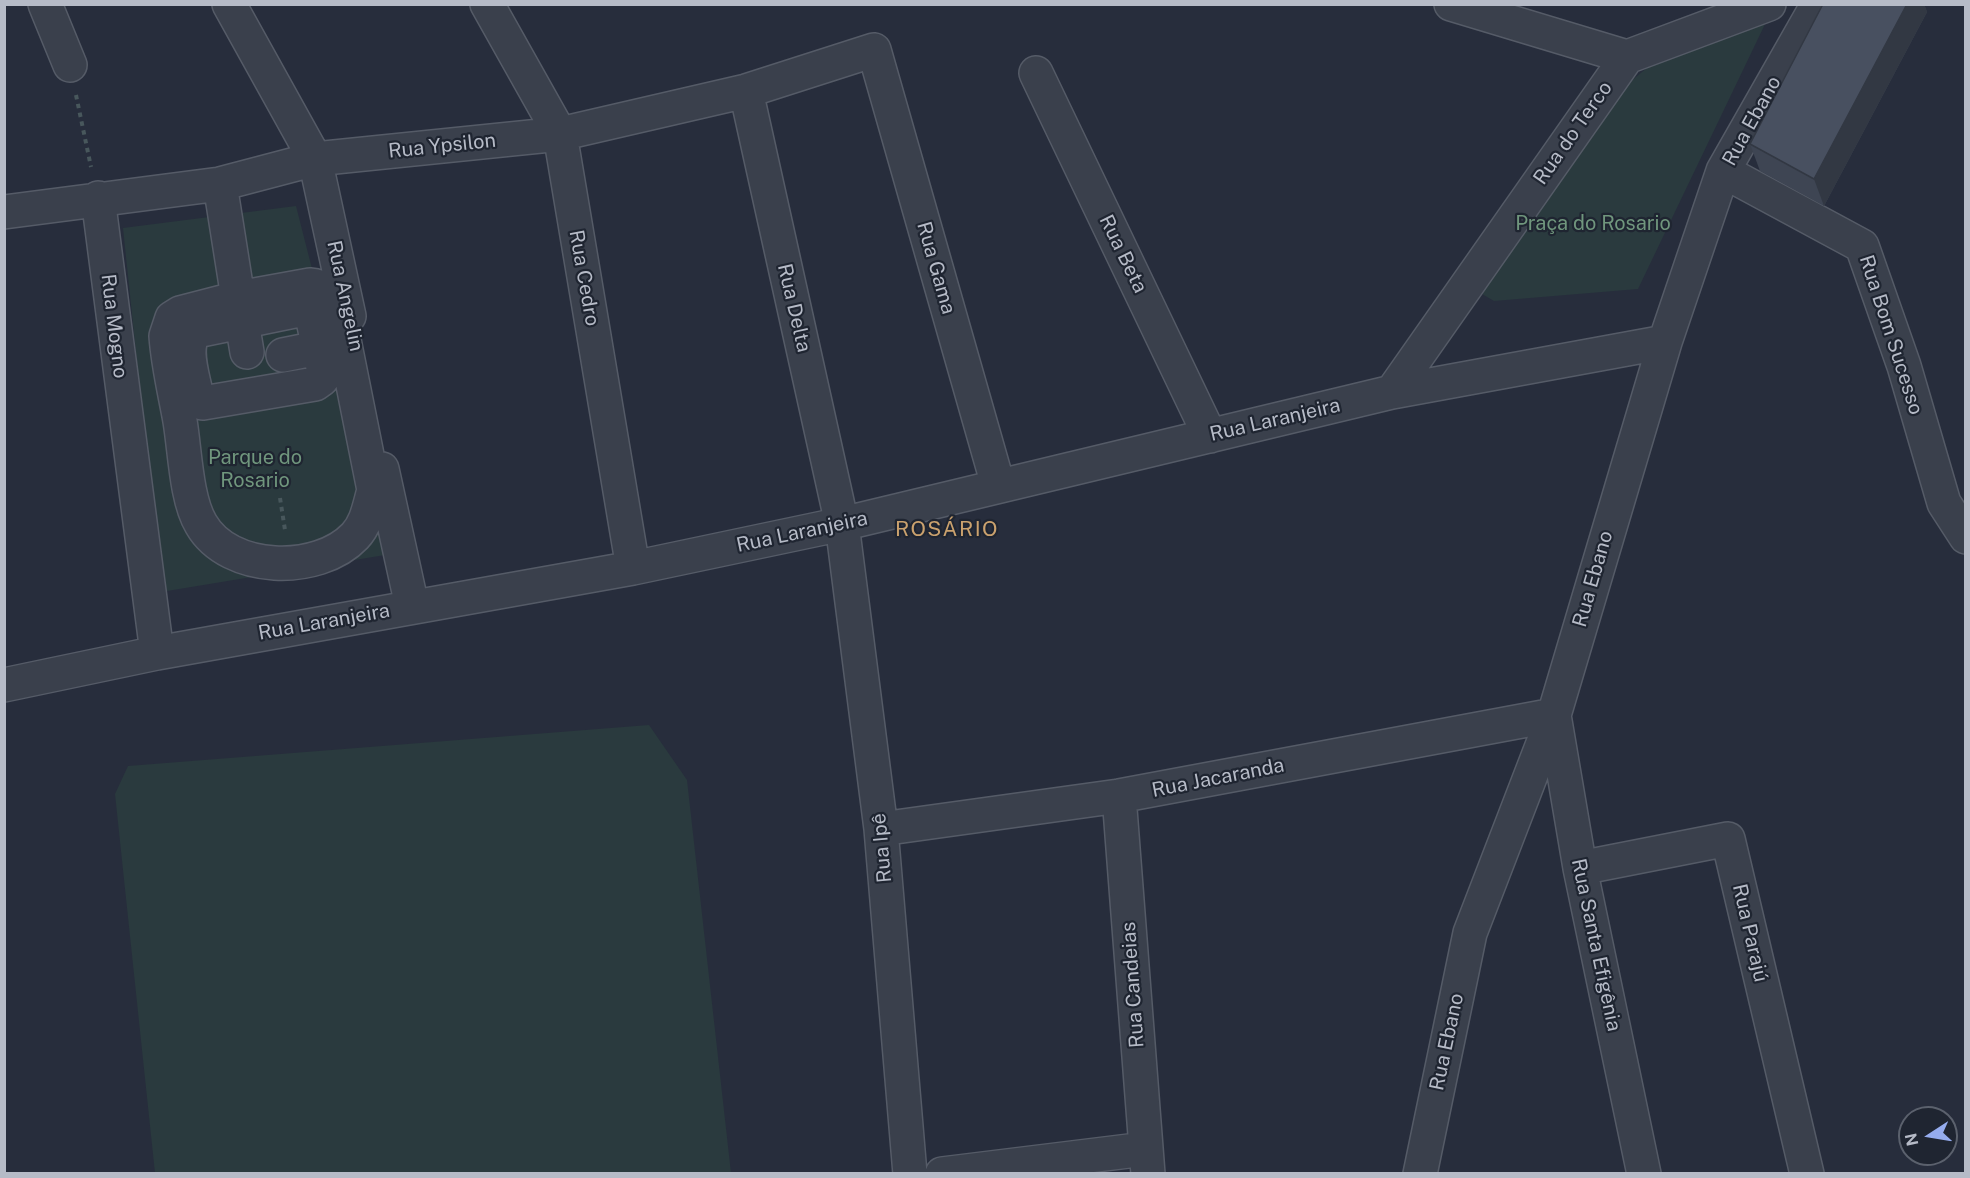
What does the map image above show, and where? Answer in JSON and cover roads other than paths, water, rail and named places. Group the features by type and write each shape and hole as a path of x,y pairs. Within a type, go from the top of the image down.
{"street":[{"path":"45,4 70,65"},
{"name":"Rua Angelin","path":"229,4 315,159 412,606"},
{"name":"Rua Cedro","path":"487,4 560,134 633,568"},
{"path":"1451,4 1627,57 1769,4"},
{"name":"Rua Ebano","path":"1420,1173 1470,933 1554,715 1665,342 1724,171 1818,4"},
{"name":"Rua Ypsilon","path":"4,212 220,184 315,159 560,134 746,91 874,50"},
{"name":"Rua Gama","path":"874,50 998,485"},
{"name":"Rua do Terco","path":"1392,392 1627,57"},
{"name":"Rua Beta","path":"1036,73 1210,436"},
{"name":"Rua Delta","path":"746,91 842,524"},
{"name":"Rua Bom Sucesso","path":"1724,171 1862,246 1904,366 1944,503 1965,537"},
{"path":"220,184 247,348"},
{"name":"Rua Mogno","path":"98,198 157,653"},
{"path":"247,348 196,331 189,338 188,346 206,370 197,398 203,403 247,348 310,285 318,286 329,292 337,305 374,490 366,520 354,537 334,552 291,564 245,559 213,539 200,524 187,470 166,336 172,318 180,313 247,348 315,384 322,379 323,367 312,316 299,310 247,348"},
{"name":"Rua Laranjeira","path":"4,685 157,653 633,568 842,524 1392,392 1665,342"},
{"path":"283,355 318,348"},
{"name":"Rua Ipê","path":"842,524 881,829 909,1173"},
{"name":"Rua Jacaranda","path":"881,829 1119,796 1554,715"},
{"name":"Rua Santa Efigênia","path":"1554,715 1580,868 1644,1173"},
{"name":"Rua Candeias","path":"1119,796 1146,1161"},
{"name":"Rua Parajú","path":"1580,868 1728,840 1807,1173"},
{"path":"942,1173 1146,1161"}],"district":[{"name":"ROSÁRIO","path":"947,530"}],"park label":[{"name":"Praça do Rosario","path":"1593,224"},
{"name":"Parque do Rosario","path":"255,470"}]}
